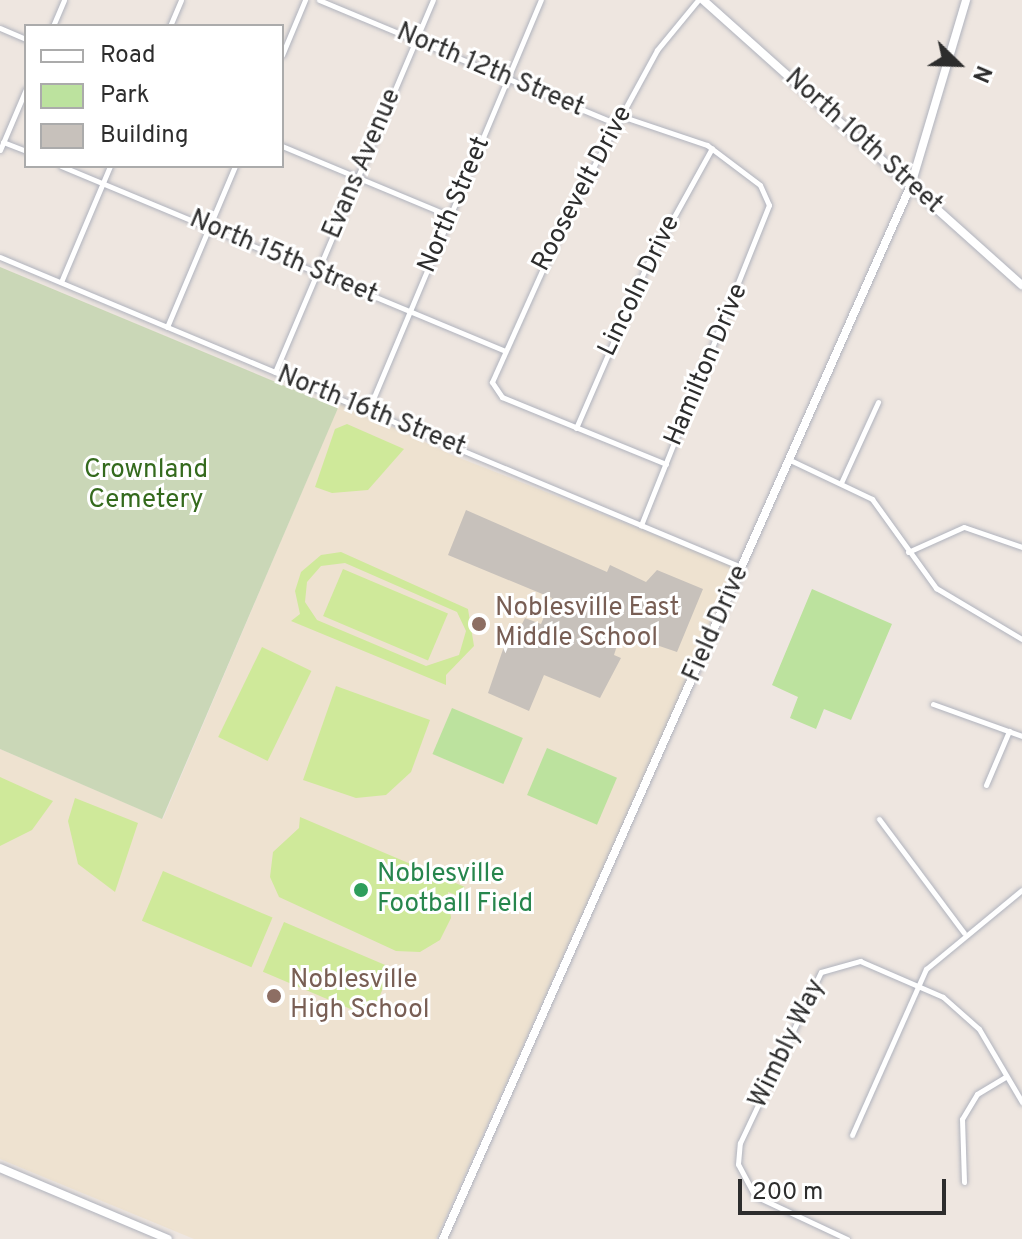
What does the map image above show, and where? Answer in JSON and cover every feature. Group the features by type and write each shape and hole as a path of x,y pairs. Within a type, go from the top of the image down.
{"street":[{"path":"54,24 64,0"},
{"path":"171,24 181,0"},
{"path":"284,50 305,0"},
{"name":"North 12th Street","path":"319,0 617,124"},
{"name":"Evans Avenue","path":"275,372 433,0"},
{"name":"North Street","path":"368,411 541,0"},
{"name":"Roosevelt Drive","path":"576,428 495,390 504,350 657,50 700,0"},
{"name":"North 10th Street","path":"700,0 1022,285"},
{"name":"Field Drive","path":"443,1239 911,185 966,0"},
{"path":"0,28 24,38"},
{"path":"0,150 24,94"},
{"name":"North 12th Street","path":"621,116 712,148 760,185 769,205"},
{"path":"3,142 24,150"},
{"path":"284,147 450,216"},
{"name":"Lincoln Drive","path":"576,428 645,269 712,148"},
{"name":"North 15th Street","path":"66,168 504,350"},
{"path":"61,282 109,168"},
{"path":"167,327 234,168"},
{"name":"Hamilton Drive","path":"641,525 769,205"},
{"name":"North 16th Street","path":"0,257 742,567"},
{"path":"841,483 878,402"},
{"path":"576,428 666,464"},
{"path":"790,460 841,483 878,505 908,552 948,600 1022,639"},
{"path":"908,552 964,527 1022,547"},
{"path":"933,704 1022,736"},
{"path":"986,785 1009,731"},
{"path":"879,819 964,933"},
{"path":"852,1135 918,986 964,933 1022,890"},
{"name":"Wimbly Way","path":"847,1239 762,1200 744,1183 740,1143 815,978 853,960 918,986 970,1020 1022,1102"},
{"path":"964,1182 962,1119 977,1094 1005,1077"},
{"path":"0,1168 168,1239"}],"shaded area":[{"path":"340,402 452,455 729,564 733,578 436,1239 194,1239 0,1159 0,749 163,819"}],"green space":[{"name":"Crownland Cemetery","path":"0,267 338,408 162,819 0,749"},
{"path":"347,424 404,449 368,490 332,493 315,487 335,429"},
{"path":"341,552 468,609 474,646 446,675 446,685 291,621 300,614 295,591 301,572 321,555","holes":["345,563 457,612 466,631 459,655 426,666 317,620 305,602 307,582 321,566"]},
{"path":"343,569 448,614 428,660 323,616"},
{"path":"812,589 892,624 851,720 824,709 816,729 790,718 798,697 772,685"},
{"path":"262,647 311,671 268,761 218,737"},
{"path":"336,686 430,720 411,772 386,795 356,798 303,780"},
{"path":"452,708 523,738 503,784 432,754"},
{"path":"547,748 617,778 597,825 527,795"},
{"path":"0,777 53,801 32,830 0,846"},
{"path":"75,798 138,823 115,892 78,864 68,821"},
{"path":"300,817 465,887 461,897 448,892 451,918 440,940 420,952 396,951 279,897 270,877 273,852 299,828"},
{"path":"163,871 273,917 251,967 142,921"},
{"path":"284,922 392,968 371,1017 263,972"}],"building":[{"name":"Noblesville East Middle School","path":"466,510 607,572 610,565 646,582 657,570 703,589 677,652 621,633 614,655 621,658 600,698 544,675 529,711 488,693 511,626 521,626 525,618 541,624 552,598 448,555"}],"place":[{"name":"Noblesville East Middle School","path":"479,624"},
{"name":"Noblesville Football Field","path":"361,890"},
{"name":"Noblesville High School","path":"274,996"}]}
